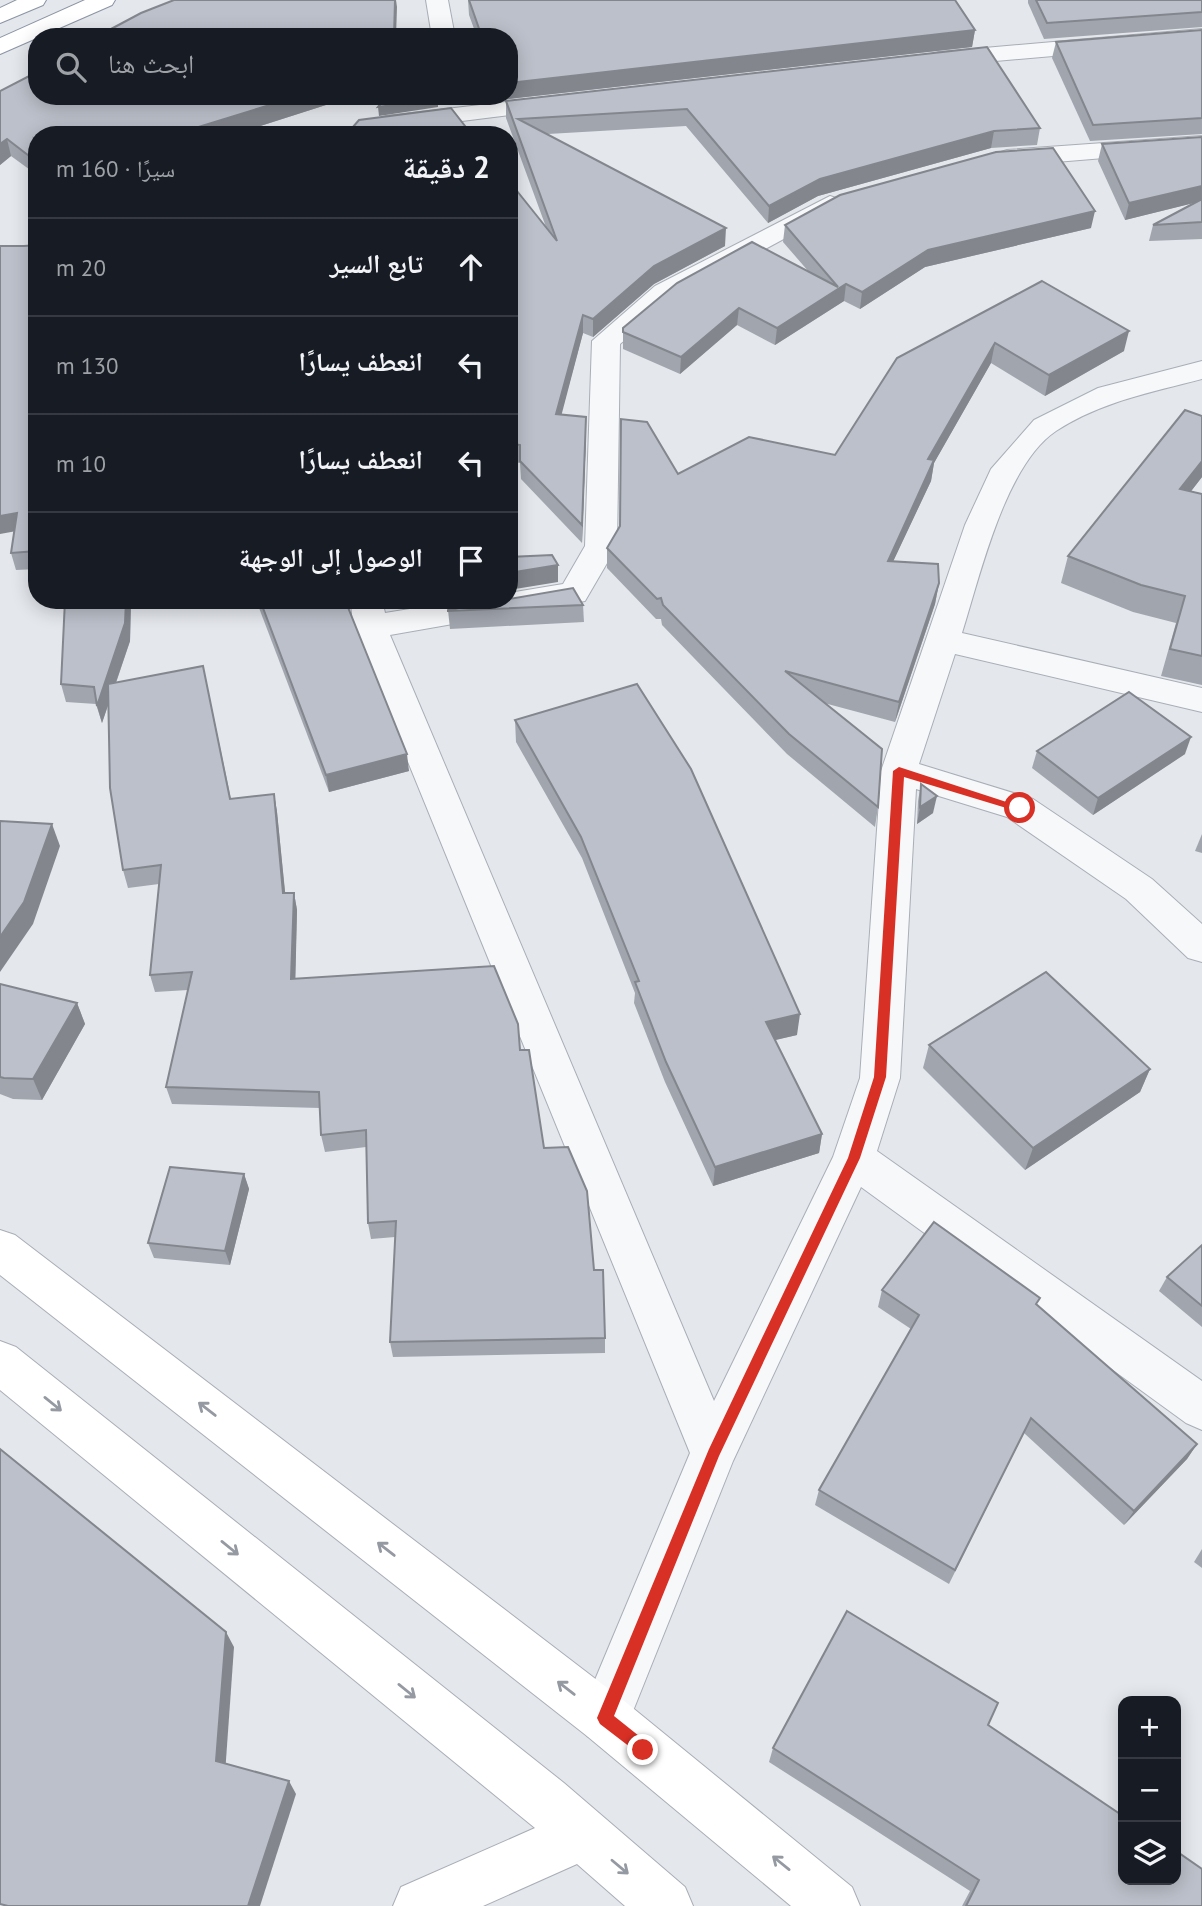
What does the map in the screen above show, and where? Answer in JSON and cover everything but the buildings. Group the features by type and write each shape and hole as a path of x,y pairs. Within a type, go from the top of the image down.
{"main road":[{"path":"0,16 35,0"},
{"path":"42,28 104,0"},
{"path":"0,47 28,34"},
{"path":"0,1249 605,1718 834,1906"},
{"path":"0,1362 666,1906"},
{"path":"420,1906 582,1835"}],"street":[{"path":"437,0 442,28"},
{"path":"912,62 1202,36"},
{"path":"378,126 582,100"},
{"path":"979,163 1202,143"},
{"path":"518,599 574,593 601,546 606,341 665,292 828,204 853,197"},
{"path":"605,1718 713,1453 854,1158 880,1077 899,771 945,640 981,525 1006,469 1044,426 1108,394 1202,370"},
{"path":"418,609 369,614 713,1453"},
{"path":"945,640 1202,701"},
{"path":"899,771 1020,808 1139,889 1202,947"},
{"path":"854,1158 1202,1408"}],"route":[{"path":"643,1750 605,1718 713,1453 854,1158 880,1077 899,771 1020,808"}]}
